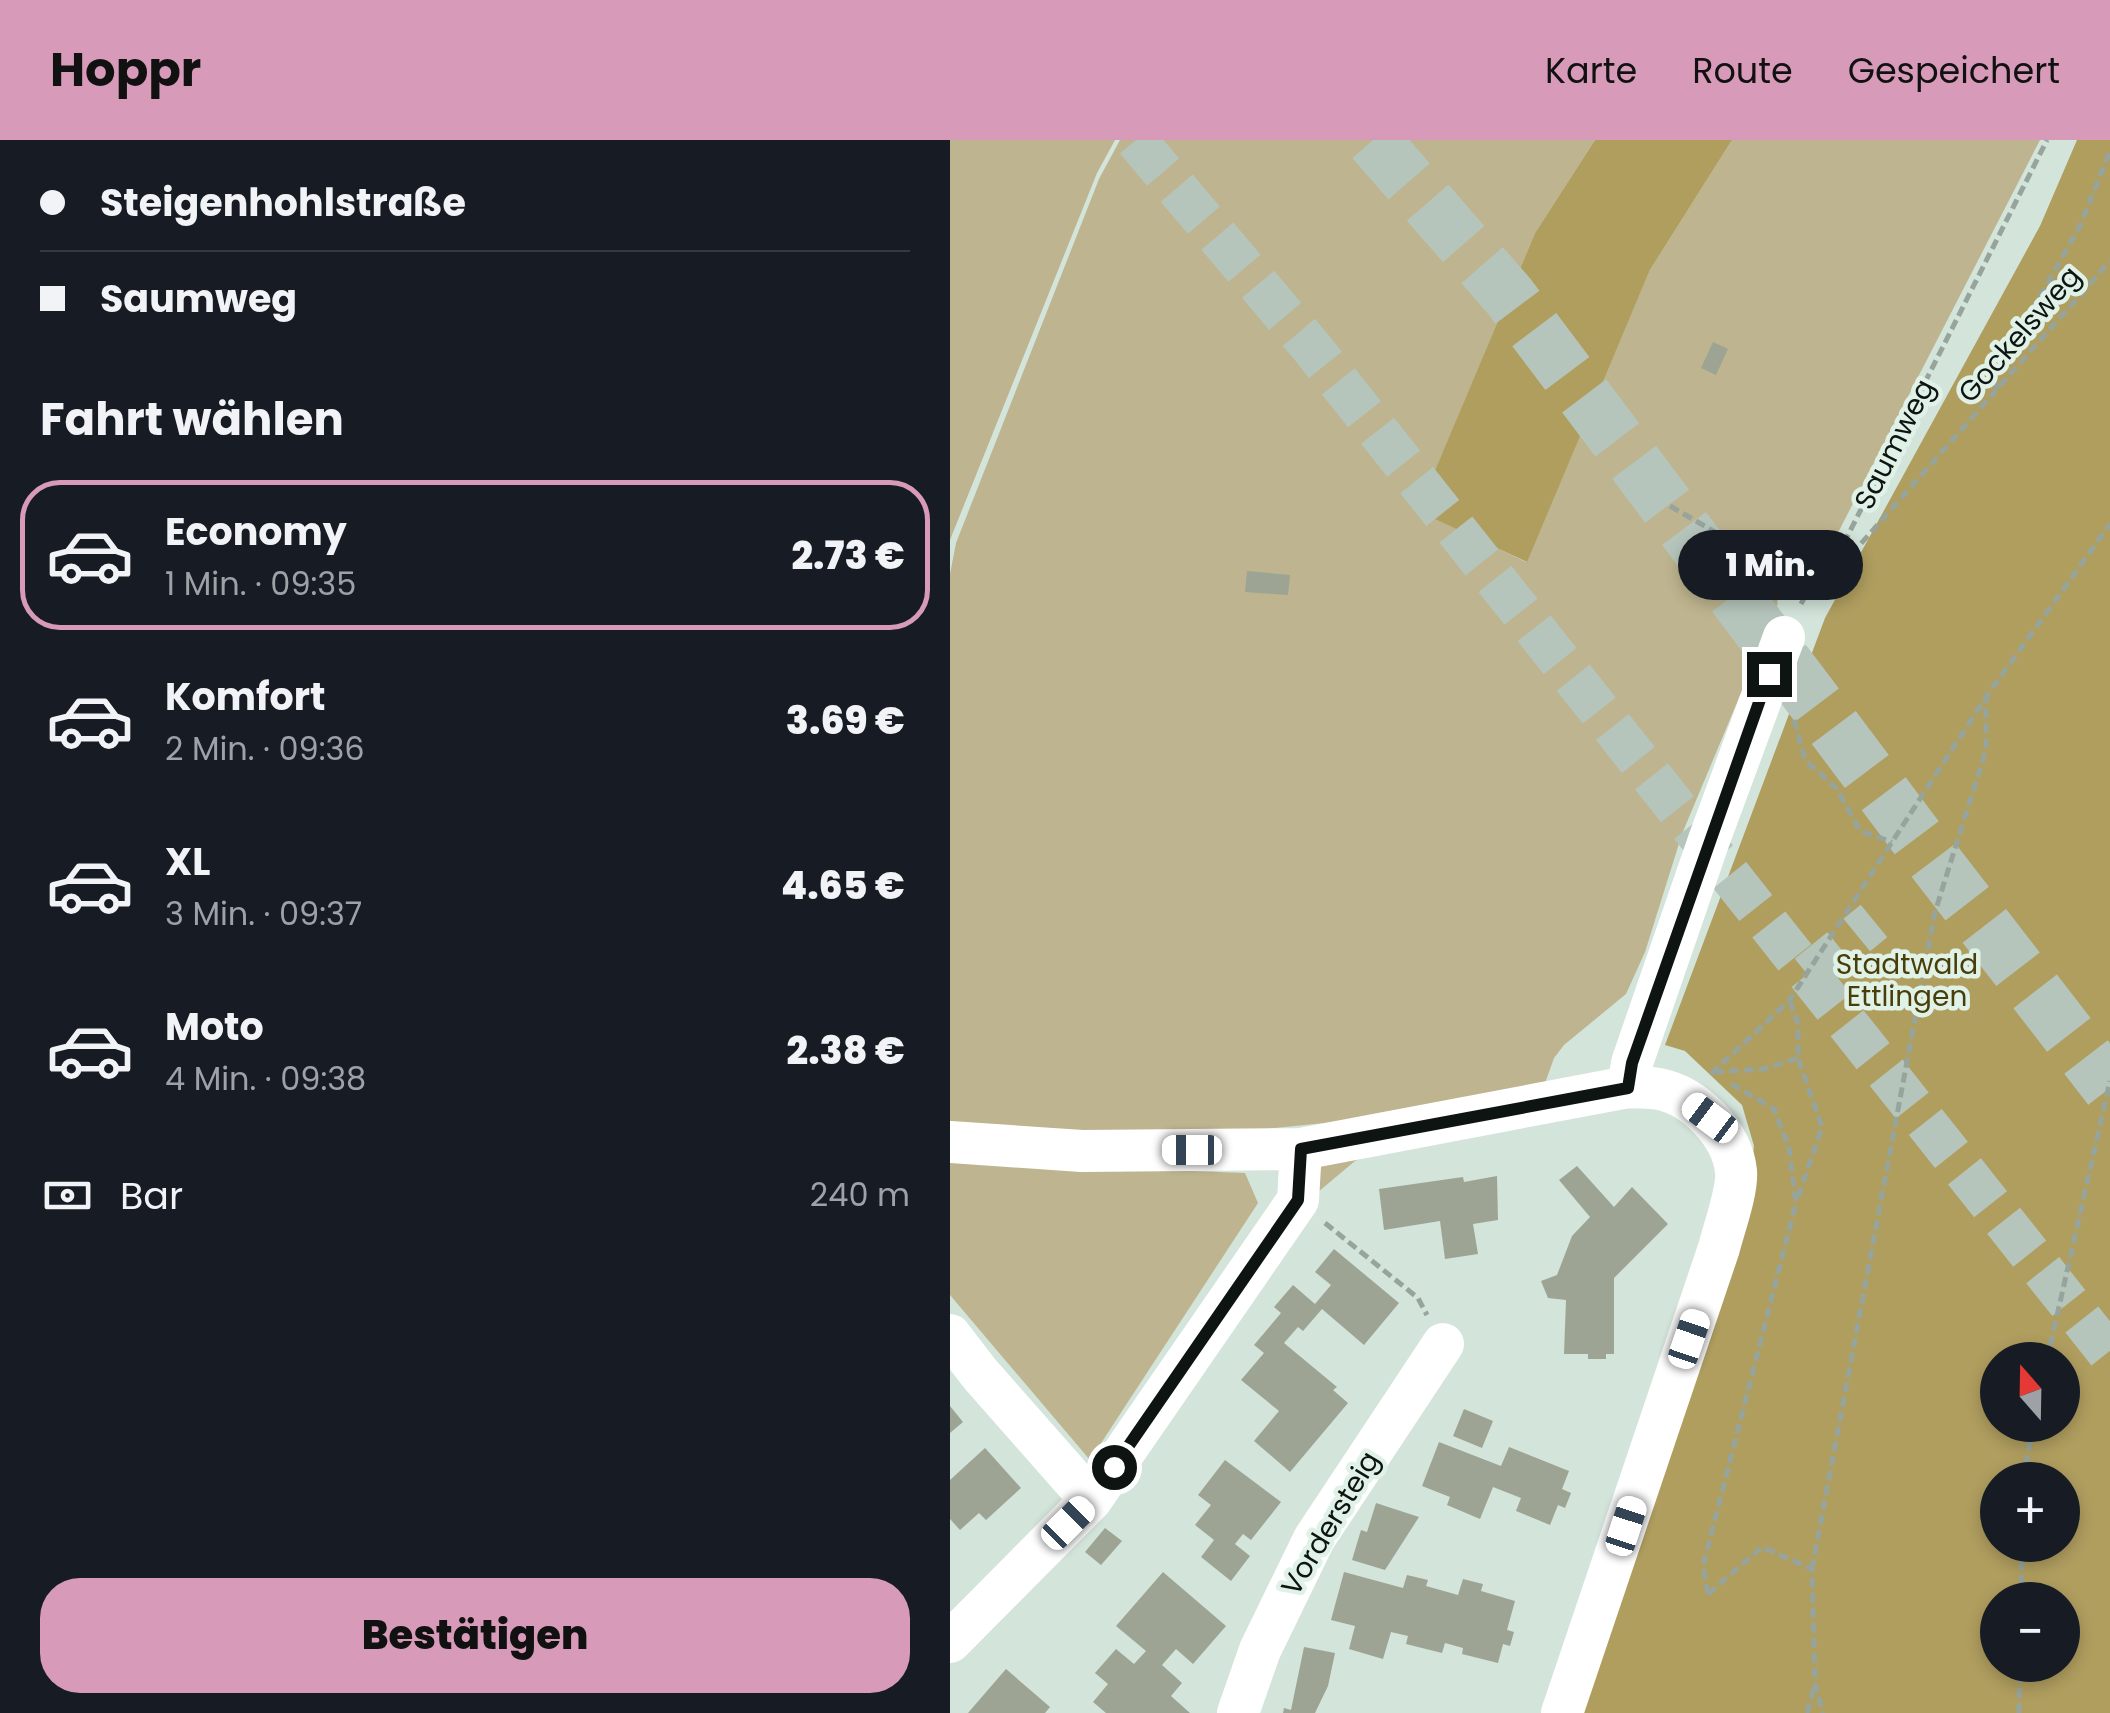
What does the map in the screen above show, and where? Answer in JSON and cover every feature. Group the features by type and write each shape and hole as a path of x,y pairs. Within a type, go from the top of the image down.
{"street":[{"path":"1628,1088 1632,1063 1776,656"},
{"path":"950,1142 1082,1151 1301,1149 1628,1088 1660,1089 1685,1098 1710,1118 1726,1142 1737,1172 1719,1248 1562,1713"},
{"path":"950,1642 1091,1500 1298,1200 1301,1149"},
{"path":"950,1335 1091,1500"},
{"name":"Vordersteig","path":"1238,1713 1260,1650 1314,1539 1443,1344"}],"path":[{"name":"Saumweg","path":"1776,656 1810,587 1834,563 2047,140"},
{"path":"1998,388 1992,379 2080,226 2110,151"},
{"name":"Gockelsweg","path":"1834,563 1860,546 2110,261"},
{"path":"1670,506 1810,587"},
{"path":"1712,1073 1790,1001 1986,697 2110,524"},
{"path":"1776,656 1789,687 1805,760 1838,789 1860,830 1892,842"},
{"path":"1823,1713 1815,1684 1812,1570 1935,912 1986,750 1986,697"},
{"path":"1790,1001 1798,1024 1798,1058 1822,1128 1796,1203 1703,1566 1708,1594 1762,1547 1812,1570"},
{"path":"1712,1073 1764,1069 1798,1058"},
{"path":"1712,1073 1774,1109 1790,1148 1796,1203"},
{"path":"2051,1342 2110,1081"},
{"path":"1336,1232 1418,1298 1443,1344"},
{"path":"2019,1713 2020,1682"},
{"path":"1807,1713 1815,1684"}],"shaded area":[{"path":"950,140 1115,140 1097,173 950,540"},
{"path":"1120,140 1595,140 1535,233 1419,510 1526,562 1650,270 1732,140 2040,140 1826,556 1811,568 1781,563 1777,607 1682,834 1645,952 1626,994 1564,1045 1554,1058 1544,1086 1334,1122 1175,1138 950,1122 950,574 956,543 1099,179"},
{"path":"1392,1145 1355,1161 1318,1192 1317,1162"},
{"path":"950,1162 1245,1173 1258,1203 1090,1460 950,1295"}],"green space":[{"path":"1595,140 1732,140 1650,270 1527,562 1418,511 1535,233"},
{"name":"Stadtwald Ettlingen","path":"2077,140 2110,140 2110,1713 1579,1713 1744,1227 1754,1146 1742,1105 1685,1051 1665,1045 1825,618 2040,226"}],"building":[{"path":"1713,342 1728,349 1716,375 1701,368"},
{"path":"1247,571 1290,575 1288,595 1245,592"},
{"path":"1577,1166 1614,1207 1632,1187 1668,1224 1614,1278 1614,1354 1606,1354 1606,1359 1564,1354 1566,1300 1548,1298 1541,1281 1557,1275 1572,1236 1590,1217 1559,1180"},
{"path":"1497,1176 1498,1220 1473,1224 1478,1254 1445,1259 1440,1221 1384,1230 1379,1189"},
{"path":"1334,1249 1399,1303 1364,1345 1322,1309 1303,1331 1298,1327 1284,1343 1337,1387 1333,1390 1348,1403 1290,1472 1254,1441 1279,1411 1241,1380 1264,1353 1254,1345 1281,1313 1274,1307 1293,1285 1315,1304 1331,1285 1315,1272"},
{"path":"950,1406 963,1422 950,1433"},
{"path":"1464,1409 1493,1421 1482,1448 1453,1436"},
{"path":"1439,1442 1501,1466 1509,1447 1569,1471 1562,1489 1571,1493 1565,1508 1558,1505 1550,1525 1516,1511 1521,1498 1493,1487 1480,1519 1447,1505 1450,1497 1422,1486"},
{"path":"985,1448 1021,1488 986,1520 979,1513 960,1530 950,1519 950,1480"},
{"path":"1225,1460 1281,1502 1251,1540 1243,1534 1235,1544 1250,1556 1231,1581 1201,1557 1214,1540 1195,1525 1211,1505 1198,1495"},
{"path":"1376,1503 1419,1517 1385,1570 1352,1560 1361,1530 1367,1532"},
{"path":"1105,1528 1122,1541 1101,1565 1085,1552"},
{"path":"1163,1572 1226,1626 1193,1664 1176,1649 1162,1665 1182,1683 1171,1696 1190,1713 1106,1713 1093,1702 1108,1684 1095,1673 1116,1649 1134,1664 1146,1651 1116,1626"},
{"path":"1344,1572 1403,1588 1407,1575 1428,1580 1426,1586 1458,1595 1463,1579 1483,1584 1481,1591 1515,1601 1507,1630 1514,1632 1510,1646 1503,1644 1498,1663 1462,1654 1463,1648 1445,1643 1442,1653 1406,1644 1408,1636 1391,1632 1383,1659 1349,1649 1355,1626 1331,1620"},
{"path":"1304,1647 1335,1653 1328,1686 1315,1713 1283,1713 1284,1708 1291,1710"},
{"path":"1006,1669 1050,1707 1045,1713 968,1713"}],"tunnel":[{"path":"1136,140 1312,348 2110,1355"},
{"path":"1373,140 1509,296 2110,1088"},
{"path":"1808,975 1874,921"}],"route":[{"path":"1114,1467 1298,1200 1301,1149 1628,1088 1632,1063 1769,674"}]}
